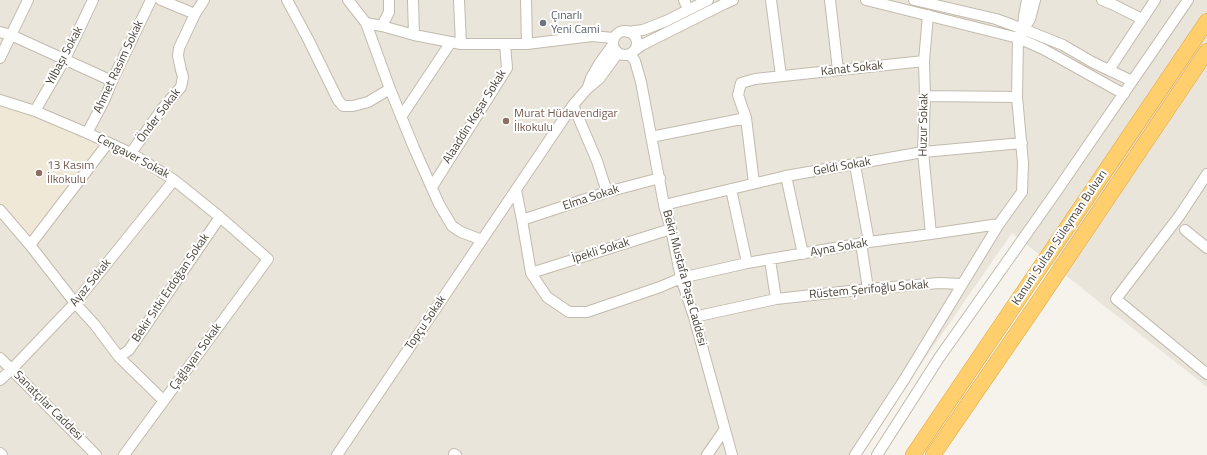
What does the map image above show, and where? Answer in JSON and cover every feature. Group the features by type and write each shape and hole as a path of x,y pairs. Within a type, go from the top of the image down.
{"highway":[{"name":"Kanuni Sultan Süleyman Bulvarı","path":"913,455 1207,21"},
{"name":"Kanuni Sultan Süleyman Bulvarı","path":"933,455 1207,51"}],"street":[{"path":"0,58 28,0"},
{"name":"Yılbaşı Sokak","path":"35,111 65,59 93,0"},
{"name":"Ahmet Rasim Sokak","path":"87,133 104,101 151,0"},
{"path":"161,0 195,14 204,0"},
{"path":"287,0 338,100 343,106 353,106 368,102 390,89"},
{"path":"348,0 366,23 390,89 414,148 452,226 461,232 482,240"},
{"path":"382,26 389,12 389,0"},
{"path":"413,0 414,35"},
{"path":"401,117 456,43 459,0"},
{"path":"526,0 527,44"},
{"path":"684,0 688,10"},
{"path":"615,46 619,32 643,30 666,21 708,0"},
{"path":"366,23 414,35 456,43 527,44 592,36 615,46 624,56 642,44 734,0"},
{"path":"771,0 780,76"},
{"path":"830,0 838,70"},
{"path":"866,0 928,15 1021,33 1063,45 1132,81"},
{"path":"914,0 945,4 996,19 1021,33 1043,49 1124,94"},
{"path":"855,455 904,380 998,224 1022,192 1022,143 1017,97 1021,33 1027,0"},
{"path":"1021,33 1030,19 1035,0"},
{"path":"1102,0 1142,19"},
{"path":"1109,70 1155,0"},
{"path":"877,455 939,358 1188,0"},
{"name":"Önder Sokak","path":"131,153 162,109 181,87 183,77 178,56 179,48 195,14"},
{"name":"Huzur Sokak","path":"928,15 924,61 925,96 923,152 931,234"},
{"path":"0,32 11,35 112,81"},
{"path":"628,32 634,35 637,43 632,52"},
{"name":"Alaaddin Koşar Sokak","path":"432,187 507,68 505,44"},
{"name":"Topçu Sokak","path":"337,455 573,105 587,89 599,79 615,46"},
{"name":"Bekri Mustafa Paşa Caddesi","path":"632,52 641,82 664,205 671,229 681,278 694,317 732,455"},
{"name":"Kanat Sokak","path":"746,118 738,95 741,83 756,79 780,76 924,61"},
{"path":"925,96 1017,97"},
{"name":"Cengaver Sokak","path":"0,100 35,111 131,153 174,180 220,217 268,259"},
{"path":"573,105 597,160 607,192"},
{"path":"651,137 746,118 754,183"},
{"path":"30,245 108,143"},
{"name":"Geldi Sokak","path":"664,205 786,176 923,152 1022,143"},
{"path":"855,165 865,242 868,289"},
{"path":"1207,174 1180,215 1116,299 1207,374"},
{"path":"786,176 803,254"},
{"name":"Elma Sokak","path":"522,220 607,192 660,178"},
{"name":"Ayaz Sokak","path":"0,380 75,303 174,180"},
{"path":"731,189 747,264"},
{"path":"516,190 531,273"},
{"path":"0,210 30,245 75,303 95,325 119,357 163,400"},
{"name":"Bekir Sıtkı Erdoğan Sokak","path":"119,357 129,350 220,217"},
{"name":"Ayna Sokak","path":"531,273 547,297 569,312 587,312 660,287 681,278 865,242 998,224"},
{"name":"İpekli Sokak","path":"531,273 671,229"},
{"path":"1185,230 1207,248"},
{"name":"Çağlayan Sokak","path":"124,455 268,259"},
{"path":"770,260 776,299"},
{"name":"Rüstem Şerifoğlu Sokak","path":"694,317 776,299 939,283 962,284"},
{"name":"Sanatçılar Caddesi","path":"0,358 96,455"},
{"path":"707,455 725,429"}],"shaded area":[{"path":"0,0 1207,0 1207,387 1012,233 858,455 0,455"},
{"name":"13 Kasım İlkokulu","path":"0,104 101,144 31,238 0,203"}],"place":[{"name":"Çınarlı Yeni Cami","path":"543,23"},
{"name":"Murat Hüdavendigar İlkokulu","path":"506,121"},
{"name":"13 Kasım İlkokulu","path":"39,173"}]}
